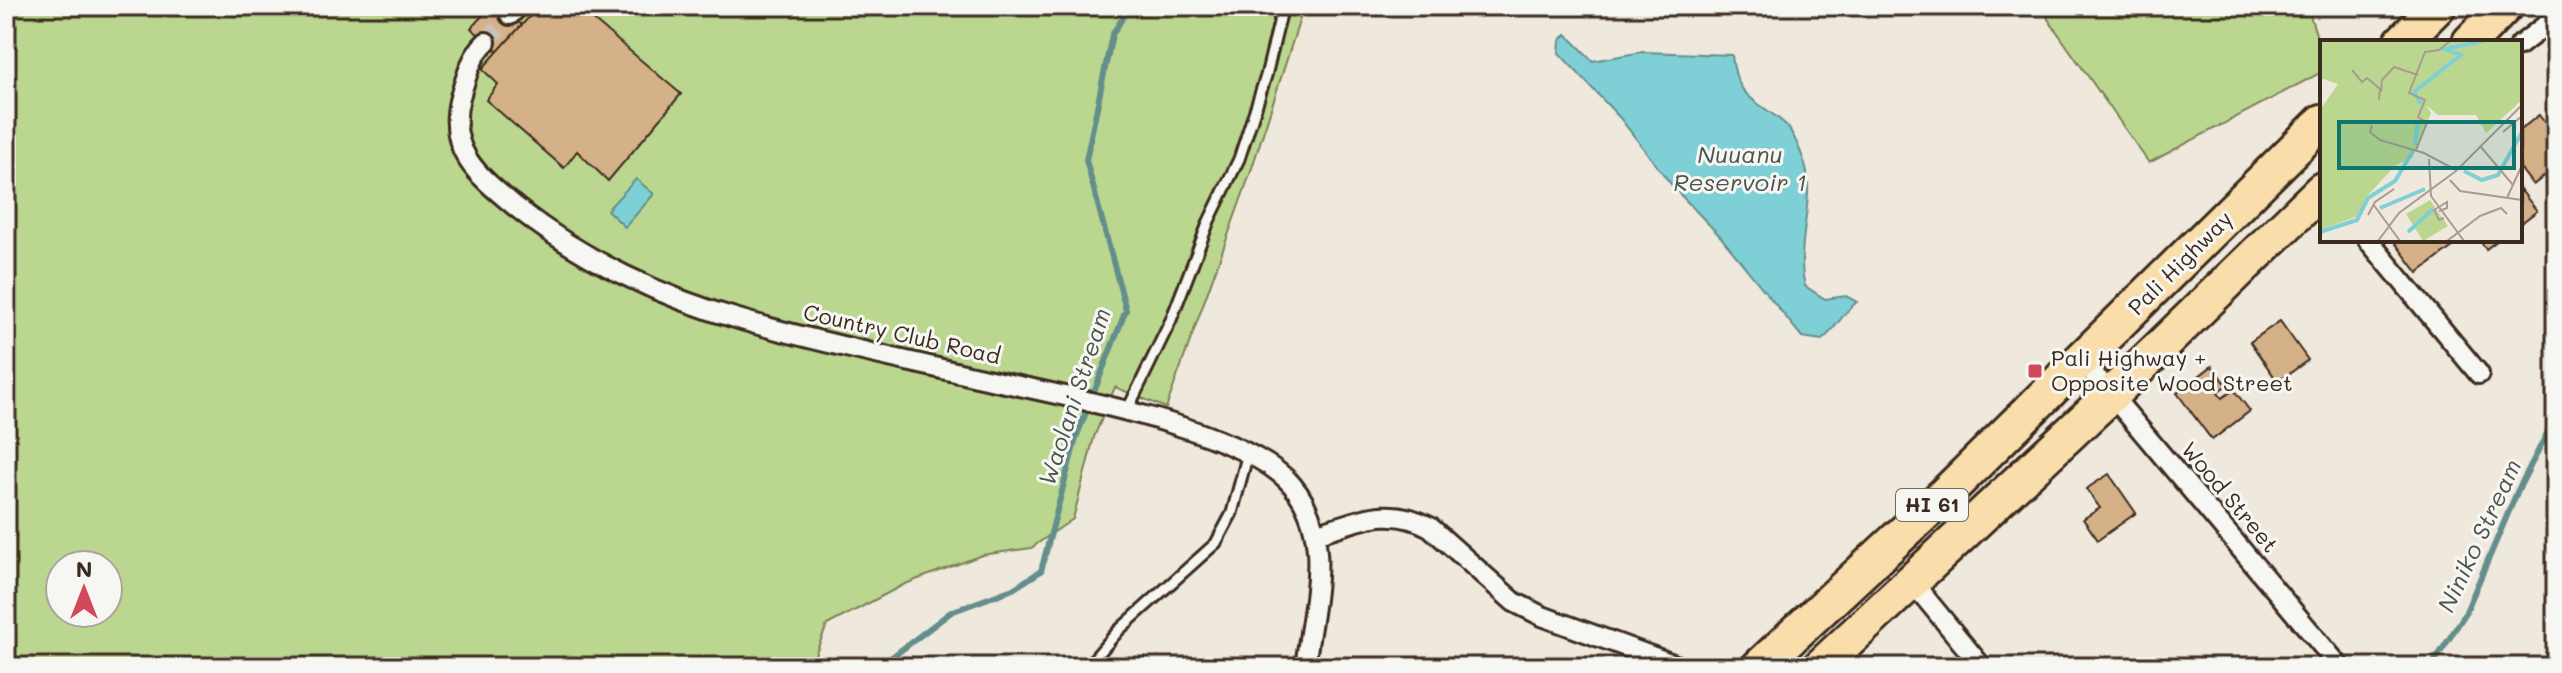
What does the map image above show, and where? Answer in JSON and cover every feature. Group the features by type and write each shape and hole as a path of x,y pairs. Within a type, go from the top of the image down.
{"highway":[{"path":"2404,40 2438,6"},
{"path":"2472,40 2505,6"},
{"name":"Pali Highway","path":"1759,667 2082,360 2320,124"},
{"name":"Pali Highway","path":"1820,667 2113,393 2320,192"}],"street":[{"path":"2522,43 2556,17"},
{"name":"Country Club Road","path":"486,42 472,62 461,93 455,119 456,137 488,182 557,239 625,274 743,321 1070,395 1240,448 1271,466 1291,484 1306,505 1318,533"},
{"path":"2370,242 2479,374"},
{"name":"Wood Street","path":"2082,360 2113,393 2340,667"},
{"path":"1305,667 1318,533 1396,513 1430,527 1514,602 1542,616 1681,667"},
{"path":"1913,583 1982,667"}],"lane":[{"path":"1120,410 1171,320 1209,221 1239,159 1266,76 1283,6"},
{"path":"1087,667 1119,630 1216,543 1232,513 1248,453"}],"green space":[{"path":"6,6 1304,6 1250,174 1166,408 1115,387 1094,437 1073,519 1031,548 982,555 905,584 827,625 810,667 6,667"},
{"path":"2045,6 2307,6 2320,47 2320,73 2149,163 2048,19"}],"water":[{"name":"Nuuanu Reservoir 1","path":"1566,34 1593,61 1642,52 1732,55 1738,82 1744,91 1786,125 1803,158 1808,188 1802,254 1805,286 1825,299 1846,296 1857,302 1822,340 1802,337 1720,236 1674,188 1620,118 1559,53 1560,41"},
{"path":"636,179 654,194 625,227 607,210"}],"building":[{"path":"491,6 500,6 522,25 498,52 471,28"},
{"path":"539,6 577,6 681,94 608,181 577,151 564,168 486,100 498,84 482,69"},
{"path":"2539,115 2556,138 2556,167 2533,185 2522,171 2522,128"},
{"path":"2522,192 2537,211 2522,222"},
{"path":"2395,242 2459,242 2418,273"},
{"path":"2481,242 2495,242 2486,249"},
{"path":"2280,321 2308,360 2278,382 2250,342"},
{"path":"2212,366 2227,385 2217,392 2222,398 2234,390 2250,411 2212,440 2177,393"},
{"path":"2109,474 2136,513 2098,540 2083,519 2100,508 2086,489"}],"waterway":[{"name":"Waolani Stream","path":"879,667 951,612 1013,589 1041,571 1076,438 1126,310 1086,160 1112,35 1130,6"},
{"name":"Niniko Stream","path":"2431,667 2465,614 2518,490 2556,416"}],"tunnel":[{"path":"486,42 510,15"}],"place":[{"name":"Pali Highway + Opposite Wood Street","path":"2035,371"}]}
